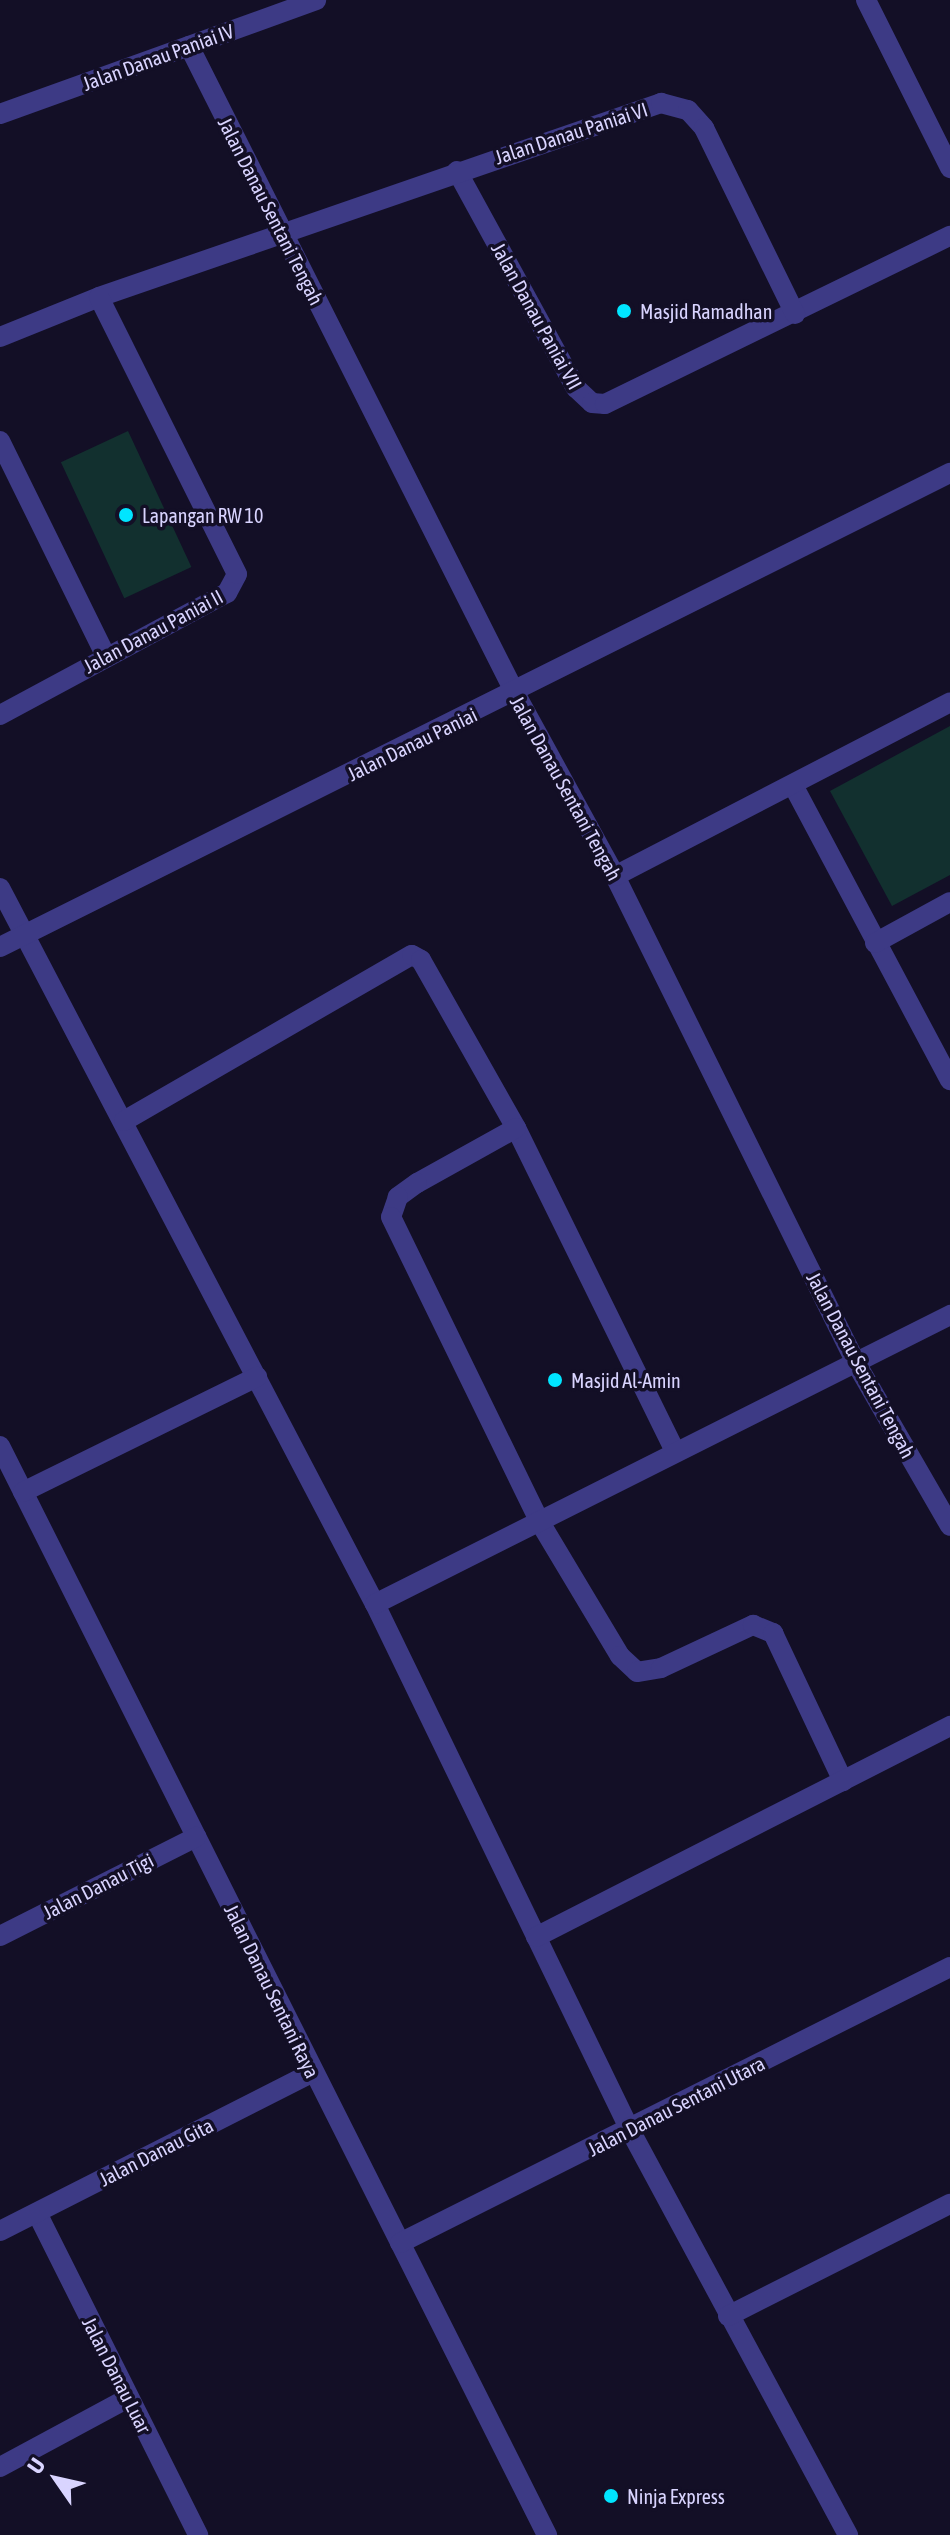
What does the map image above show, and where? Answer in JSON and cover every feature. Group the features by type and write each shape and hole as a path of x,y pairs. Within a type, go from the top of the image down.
{"street":[{"name":"Jalan Danau Paniai IV","path":"0,114 316,0"},
{"path":"866,0 950,168"},
{"name":"Jalan Danau Sentani Tengah","path":"189,46 515,693 615,876 856,1363 950,1526"},
{"name":"Jalan Danau Paniai VI","path":"0,337 99,297 661,103 677,105 704,128 795,314"},
{"name":"Jalan Danau Paniai VII","path":"457,171 576,388 592,403 605,404 950,236"},
{"name":"Jalan Danau Paniai II","path":"0,715 227,593 237,574 99,297"},
{"path":"0,441 106,656"},
{"name":"Jalan Danau Paniai","path":"0,947 515,693 950,473"},
{"path":"615,876 794,787 950,702"},
{"path":"794,787 950,1080"},
{"path":"0,888 375,1604 630,2130 848,2535"},
{"path":"875,943 950,902"},
{"path":"124,1121 412,955 429,967 516,1128 675,1451"},
{"path":"516,1128 417,1183 398,1197 391,1217 541,1524 620,1656 637,1672 661,1668 753,1625 773,1633 843,1781"},
{"path":"375,1604 541,1524 675,1451 950,1315"},
{"path":"23,1492 257,1377"},
{"name":"Jalan Danau Sentani Raya","path":"0,1446 312,2073 547,2535"},
{"path":"536,1937 950,1726"},
{"name":"Jalan Danau Tigi","path":"0,1936 196,1837"},
{"name":"Jalan Danau Sentani Utara","path":"400,2243 950,1967"},
{"name":"Jalan Danau Gita","path":"0,2231 312,2073"},
{"path":"728,2316 950,2204"},
{"name":"Jalan Danau Luar","path":"37,2213 198,2535"},
{"path":"0,2467 128,2398"}],"green space":[{"name":"Lapangan RW 10","path":"128,431 191,567 124,598 61,462"},
{"path":"950,726 950,875 892,906 830,791"}],"place":[{"name":"Masjid Ramadhan","path":"624,311"},
{"name":"Lapangan RW 10","path":"126,515"},
{"name":"Masjid Al-Amin","path":"555,1380"},
{"name":"Ninja Express","path":"611,2496"}]}
